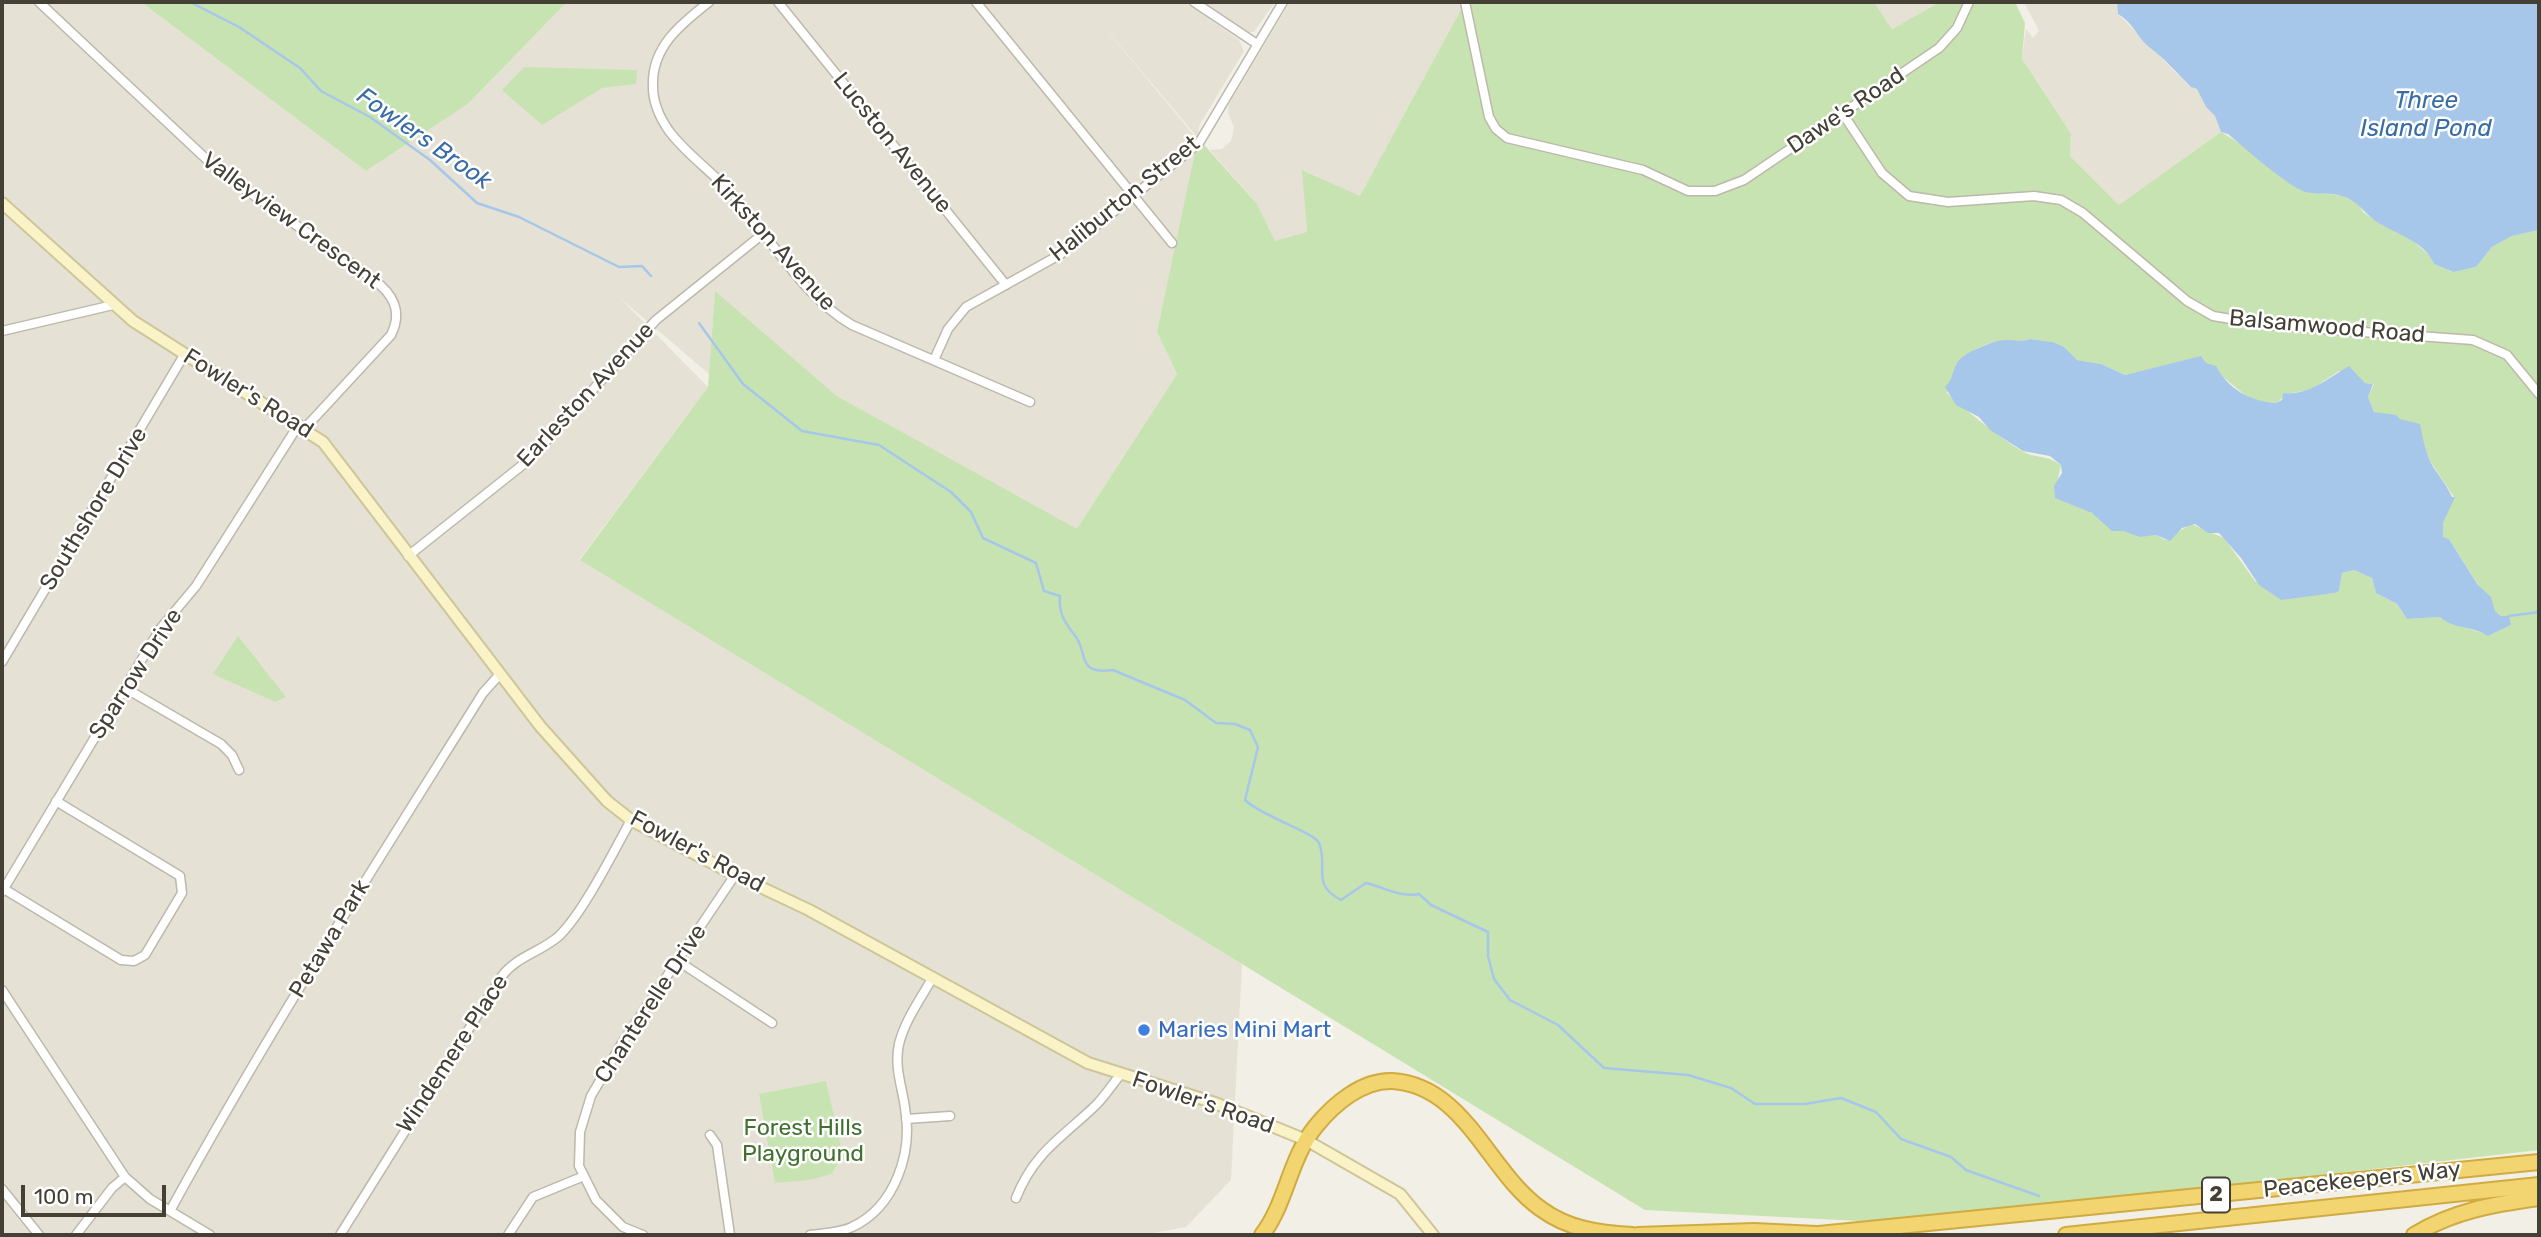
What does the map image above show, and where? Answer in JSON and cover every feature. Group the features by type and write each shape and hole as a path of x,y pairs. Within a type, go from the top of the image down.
{"highway":[{"path":"1262,1235 1276,1212 1295,1157 1326,1116 1352,1093 1370,1084 1405,1082 1424,1088 1443,1100 1474,1133 1512,1183 1542,1210 1582,1229 1632,1235"},
{"name":"Peacekeepers Way","path":"1809,1235 2539,1161"},
{"name":"Peacekeepers Way","path":"2066,1235 2539,1185"},
{"path":"2414,1235 2434,1222 2464,1211 2539,1198"},
{"path":"1638,1235 1754,1231 1817,1234"}],"street":[{"name":"Valleyview Crescent","path":"39,2 219,171 373,279 391,297 397,315 391,335 302,426"},
{"name":"Kirkston Avenue","path":"709,2 664,43 653,72 655,103 670,132 734,196 829,310 852,325 1030,402"},
{"name":"Lucston Avenue","path":"778,2 1006,285"},
{"path":"976,2 1172,243"},
{"path":"1194,2 1257,44"},
{"name":"Haliburton Street","path":"934,360 958,314 1061,254 1199,143 1283,2"},
{"name":"Dawe's Road","path":"1465,2 1487,109 1496,129 1507,138 1643,170 1676,186 1701,192 1730,187 1744,180 1950,39 1969,2"},
{"name":"Balsamwood Road","path":"1843,114 1882,173 1909,196 1948,202 2034,196 2061,200 2084,213 2187,301 2213,316 2267,325 2473,340 2507,355 2539,394"},
{"name":"Fowler's Road","path":"2,203 113,305 184,355 302,426 333,453 408,556 572,764 607,801 631,820 735,875 809,910 1088,1063 1215,1103 1306,1140 1400,1194 1433,1235"},
{"name":"Earleston Avenue","path":"408,556 530,458 656,320 764,233"},
{"path":"2,331 113,305"},
{"name":"Southshore Drive","path":"2,662 184,355"},
{"name":"Sparrow Drive","path":"3,891 160,629 196,586 302,426"},
{"name":"Petawa Park","path":"170,1211 222,1117 360,889 482,693 500,674"},
{"path":"125,688 221,744 232,755 239,770"},
{"path":"3,891 121,960 134,961 145,955 182,893 180,876 56,801"},
{"name":"Windemere Place","path":"340,1235 502,976 520,958 549,943 566,928 631,820"},
{"name":"Chanterelle Drive","path":"643,1235 623,1227 596,1200 579,1166 580,1132 592,1096 622,1043 735,875"},
{"path":"677,961 772,1023"},
{"path":"810,1235 851,1228 878,1210 899,1178 906,1119 897,1076 899,1045 912,1012 933,977"},
{"path":"2,990 125,1177 138,1190 209,1235"},
{"path":"1016,1198 1026,1173 1060,1136 1097,1104 1120,1075"},
{"path":"906,1119 950,1116"},
{"path":"710,1135 717,1145 730,1235"},
{"path":"508,1235 533,1197 584,1176"},
{"path":"76,1235 112,1188 125,1177"},
{"path":"2,1189 39,1235"}],"shaded area":[{"path":"2,2 141,2 366,171 468,104 567,2 1185,2 1239,40 1244,51 1199,126 1198,138 1095,16 1201,144 1157,332 1177,374 1077,530 837,396 715,292 709,374 620,298 708,387 580,559 1242,964 1231,1180 1186,1227 1143,1235 2,1235"},
{"path":"1202,2 1275,2 1254,32 1248,32"},
{"path":"1290,2 1465,2 1360,197 1303,170 1307,233 1275,242 1257,204 1210,150 1222,149 1231,141 1234,127 1228,113 1229,104"},
{"path":"1874,2 1940,2 1892,29"},
{"path":"2024,2 2117,2 2118,14 2190,87 2197,89 2206,107 2215,116 2221,132 2120,206 2070,156 2071,134 2030,76 2022,59 2026,29 2033,38 2039,31"}],"green space":[{"path":"141,2 567,2 468,104 366,171"},
{"path":"1465,2 1874,2 1892,29 1940,2 2015,2 2025,23 2022,59 2071,134 2070,156 2119,205 2221,132 2320,193 2341,195 2359,204 2363,212 2382,225 2411,239 2430,256 2434,264 2452,272 2476,267 2492,247 2512,236 2539,230 2539,1150 2060,1205 1860,1221 1645,1210 580,560 708,387 715,291 837,396 1077,529 1177,374 1157,332 1198,138 1257,204 1275,241 1307,232 1302,170 1360,196","holes":["2030,339 2053,342 2077,360 2101,364 2125,375 2180,363 2206,363 2251,400 2277,403 2286,394 2310,390 2339,371 2352,371 2365,383 2374,384 2368,397 2374,412 2419,426 2428,458 2454,497 2443,523 2443,538 2449,539 2495,611 2511,625 2490,635 2440,617 2407,619 2397,604 2376,593 2372,578 2354,570 2342,573 2339,591 2335,593 2296,597 2255,581 2224,538 2191,524 2165,540 2156,535 2141,535 2118,529 2090,512 2068,503 2057,483 2061,465 2012,445 1947,393 1959,364 1982,346"]},
{"path":"524,67 637,70 636,84 602,88 542,125 502,90"},
{"path":"238,636 286,697 275,702 213,674"},
{"name":"Forest Hills Playground","path":"826,1081 843,1156 831,1174 810,1180 775,1183 759,1094"}],"water":[{"name":"Three Island Pond","path":"2117,2 2534,2 2539,6 2539,230 2512,236 2492,247 2476,267 2453,272 2434,264 2418,245 2380,224 2353,201 2338,195 2310,193 2297,188 2228,134 2221,132 2215,116 2206,107 2197,89 2191,87 2145,44 2128,21 2118,14"},
{"path":"2030,339 2053,342 2064,347 2077,360 2101,364 2125,375 2201,356 2206,363 2216,366 2227,382 2241,393 2257,400 2276,403 2282,400 2283,393 2310,389 2349,366 2365,383 2373,384 2368,397 2374,412 2396,415 2400,419 2420,424 2430,461 2452,497 2455,497 2443,523 2443,537 2449,539 2478,585 2491,597 2495,611 2501,616 2509,616 2511,625 2488,636 2451,624 2440,617 2407,619 2397,604 2376,593 2372,578 2354,570 2342,573 2339,591 2335,593 2281,600 2259,585 2241,558 2219,533 2208,533 2195,524 2182,528 2170,541 2156,535 2140,537 2123,531 2112,531 2092,513 2055,498 2054,486 2062,473 2061,465 2050,456 2023,451 1990,430 1979,417 1956,405 1945,387 1957,362 1968,353 1998,341"}],"waterway":[{"name":"Fowlers Brook","path":"190,2 239,27 300,68 321,91 370,117 430,160 477,203 519,217 619,267 642,266 651,276"},
{"name":"Fowlers Brook","path":"699,323 743,384 802,431 879,445 951,492 971,512 983,538 1036,563 1044,591 1060,596 1060,608 1080,643 1088,666 1101,671 1113,670 1185,700 1216,723 1235,724 1250,730 1258,747 1245,800 1319,843 1323,881 1326,888 1341,900 1366,883 1399,893 1419,894 1431,905 1488,932 1488,956 1494,979 1510,1000 1558,1025 1604,1068 1688,1075 1731,1088 1755,1104 1805,1104 1841,1098 1876,1112 1901,1139 1951,1157 1966,1170 2039,1196"},
{"path":"2509,616 2539,612"}],"place":[{"name":"Maries Mini Mart","path":"1144,1030"}]}
